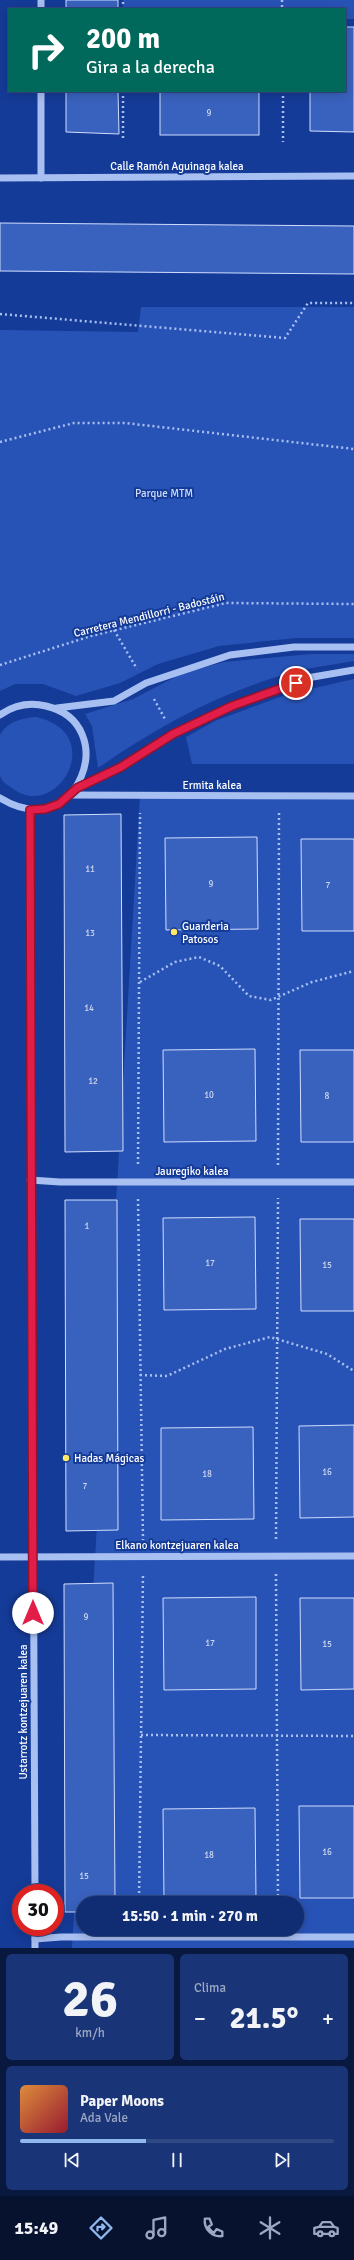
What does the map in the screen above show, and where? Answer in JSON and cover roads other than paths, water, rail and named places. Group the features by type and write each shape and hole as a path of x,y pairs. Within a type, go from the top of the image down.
{"street":[{"path":"41,92 41,178"},
{"name":"Calle Ramón Aguinaga kalea","path":"0,178 354,176"},
{"path":"0,715 7,710 22,704 37,704 57,708 114,701 146,684 230,655 294,646 354,647"},
{"path":"0,798 13,806 30,810 45,809 59,804 77,788 121,767 173,734 232,706 307,678 354,670"},
{"path":"57,708 78,726 85,741 87,757 84,773 77,788"},
{"name":"Ermita kalea","path":"70,795 354,796"},
{"name":"Ustarrotz kontzejuaren kalea","path":"30,810 30,1180 35,1884"},
{"name":"Jauregiko kalea","path":"30,1180 60,1182 354,1182"},
{"name":"Elkano kontzejuaren kalea","path":"0,1557 354,1556"},
{"path":"35,1948 35,1939 61,1937 354,1937"}],"place":[{"name":"Guarderia Patosos","path":"174,932"},
{"name":"Hadas Mágicas","path":"66,1458"}],"park label":[{"name":"Parque MTM","path":"164,493"}]}
